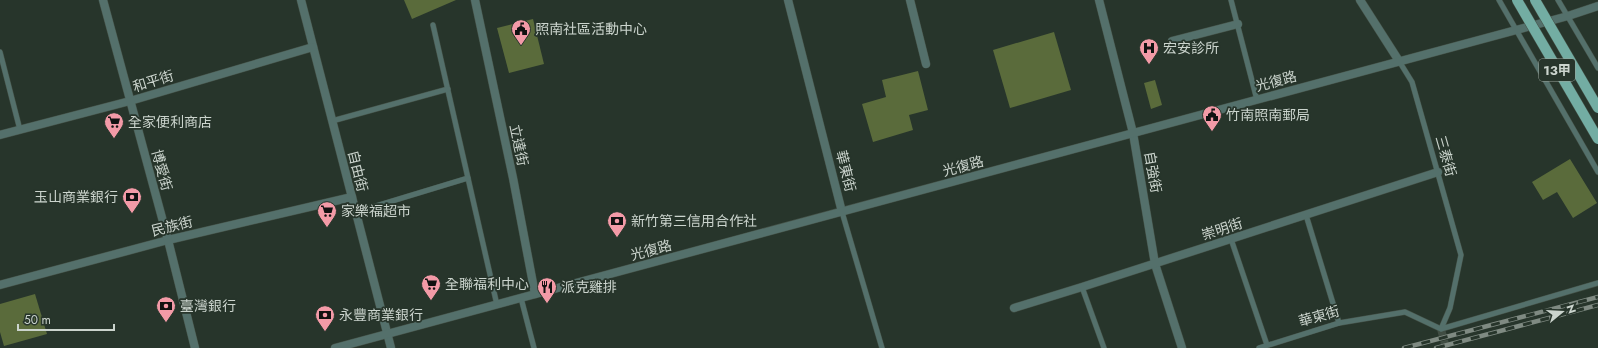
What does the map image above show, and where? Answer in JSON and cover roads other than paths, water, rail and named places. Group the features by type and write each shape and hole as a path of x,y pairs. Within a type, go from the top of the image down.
{"main road":[{"name":"13甲","path":"1517,0 1598,139"},
{"name":"13甲","path":"1535,0 1598,108"}],"street":[{"name":"博愛街","path":"103,0 168,240 195,348"},
{"name":"自由街","path":"301,0 391,348"},
{"name":"立達街","path":"476,0 513,178 535,294"},
{"name":"華東街","path":"788,0 842,212"},
{"path":"910,0 926,64"},
{"name":"自強街","path":"1099,0 1133,133 1156,264 1182,348"},
{"name":"三泰街","path":"1360,0 1399,62"},
{"name":"光復路","path":"335,348 1399,62 1568,16 1598,6"},
{"path":"1172,41 1238,24"},
{"name":"和平街","path":"0,135 130,101 313,47"},
{"name":"崇明街","path":"1014,308 1082,288 1438,172"},
{"name":"民族街","path":"0,285 168,240 352,197"}],"lane":[{"path":"1231,0 1257,100"},
{"path":"1499,0 1598,172"},
{"path":"1558,0 1598,68"},
{"path":"433,25 497,305"},
{"path":"0,52 20,130"},
{"name":"三泰街","path":"1399,62 1412,82 1461,255 1450,308 1441,330"},
{"path":"332,121 448,89"},
{"path":"356,212 468,178"},
{"name":"華東街","path":"842,212 882,348"},
{"path":"1306,215 1339,323"},
{"path":"1231,239 1267,346"},
{"path":"1441,330 1598,283"},
{"path":"1082,288 1104,348"},
{"path":"521,298 534,348"},
{"name":"華東街","path":"1259,348 1339,323 1405,312 1441,330"}],"tunnel":[{"path":"1441,329 1446,348"}],"railway":[{"path":"1404,348 1598,297"},
{"path":"1436,348 1598,305"}],"place":[{"name":"照南社區活動中心","path":"521,46"},
{"name":"宏安診所","path":"1149,65"},
{"name":"竹南照南郵局","path":"1212,132"},
{"name":"全家便利商店","path":"114,139"},
{"name":"玉山商業銀行","path":"132,214"},
{"name":"家樂福超市","path":"327,228"},
{"name":"新竹第三信用合作社","path":"617,238"},
{"name":"全聯福利中心","path":"431,301"},
{"name":"派克雞排","path":"547,304"},
{"name":"臺灣銀行","path":"166,323"},
{"name":"永豐商業銀行","path":"325,332"}]}
